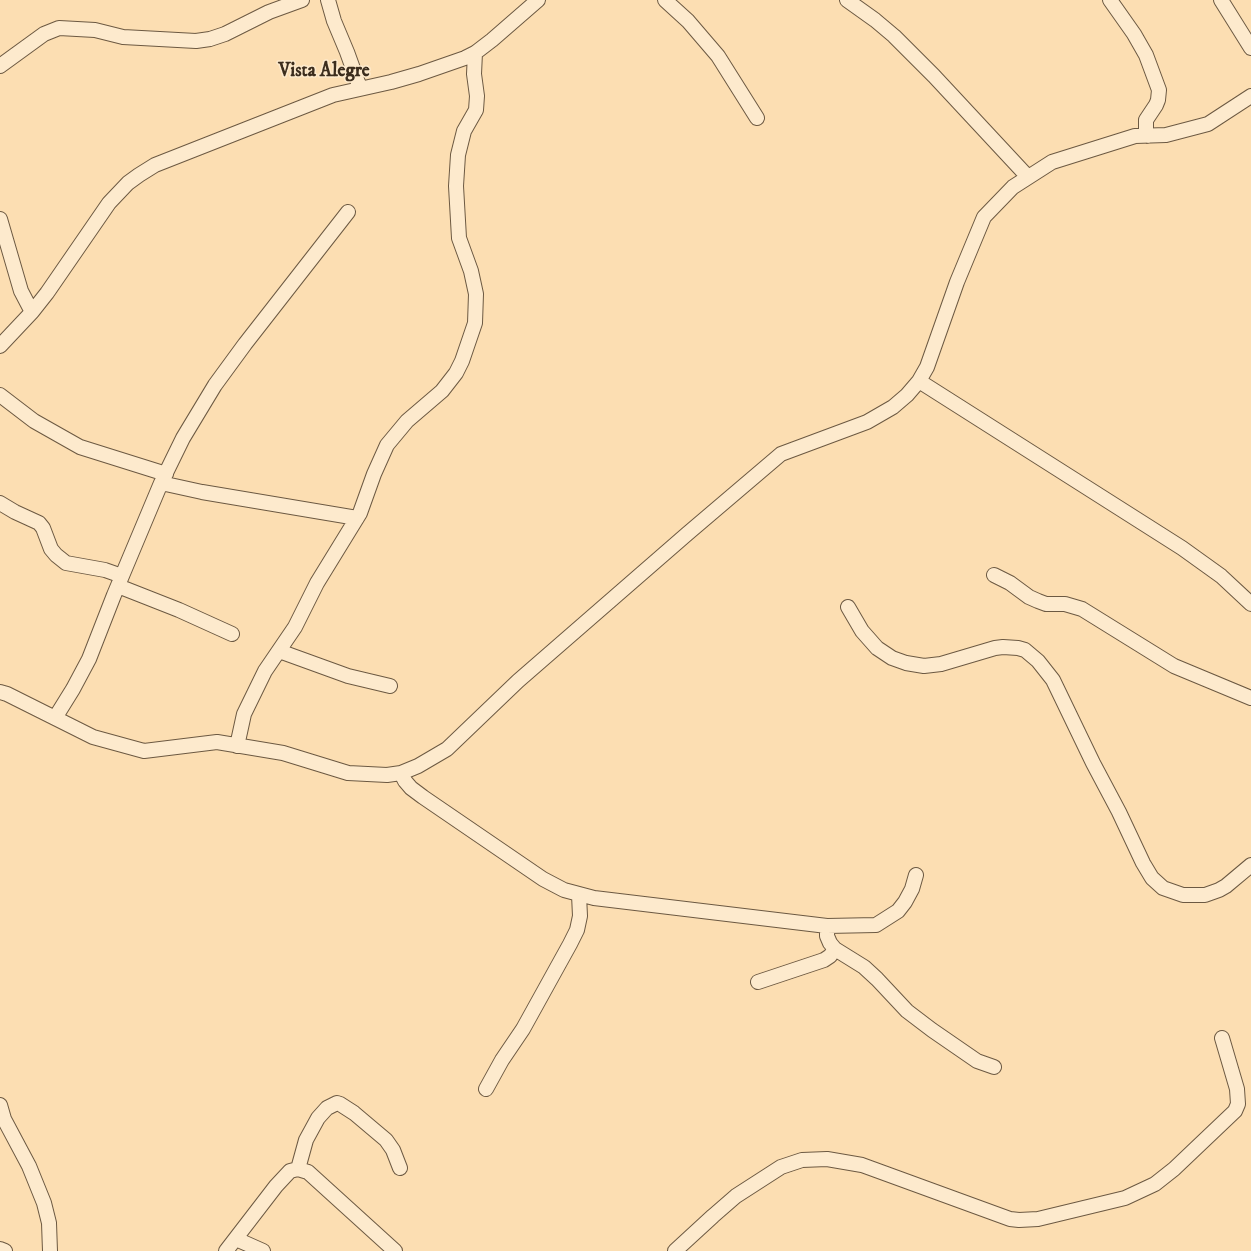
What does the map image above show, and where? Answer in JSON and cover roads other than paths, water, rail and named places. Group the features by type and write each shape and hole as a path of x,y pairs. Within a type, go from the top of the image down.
{"street":[{"path":"0,66 44,34 59,28 95,30 130,38 196,41 210,39 225,34 269,12 302,0"},
{"path":"328,0 334,21 360,88"},
{"path":"0,346 32,312 47,293 109,203 128,183 139,175 155,165 333,95 391,82 456,62 474,53 492,40 538,0"},
{"path":"665,0 688,22 718,56 757,118"},
{"path":"847,0 894,36 934,76 1028,178"},
{"path":"1110,0 1134,34 1146,55 1159,90 1156,105 1146,120 1146,130 1148,136"},
{"path":"1225,2 1251,48"},
{"path":"237,746 244,714 265,671 295,628 317,583 357,518 387,445 407,421 448,384 462,362 475,323 476,294 471,271 460,238 456,186 458,155 464,131 476,110 474,53"},
{"path":"0,692 93,736 144,751 217,742 283,753 348,773 369,775 401,773 425,763 447,749 518,681 781,454 867,422 893,407 907,395 927,367 957,282 984,217 1013,187 1052,162 1136,136 1166,135 1208,124 1251,96"},
{"path":"55,718 89,659 120,581 164,479 184,438 215,385 245,344 348,212"},
{"path":"0,219 21,291 32,312"},
{"path":"918,381 1182,548 1221,576 1251,604"},
{"path":"0,395 34,421 80,447 164,479 202,492 357,518"},
{"path":"0,503 39,523 43,528 51,549 66,563 105,570 120,581 232,634"},
{"path":"994,576 1010,583 1038,602 1046,604 1065,604 1082,609 1174,666 1251,698"},
{"path":"848,607 862,631 873,644 887,655 906,663 924,666 941,664 1003,647 1025,650 1035,658 1053,680 1143,863 1152,878 1163,888 1183,895 1205,895 1226,886 1251,865"},
{"path":"279,651 348,676 390,686"},
{"path":"401,773 411,788 543,879 564,890 594,898 827,926 876,925 883,922 898,911 912,889 916,875"},
{"path":"486,1089 502,1060 523,1029 577,930 580,916 579,895"},
{"path":"827,926 827,936 835,949 864,967 907,1011 977,1061 994,1067"},
{"path":"758,982 824,960 830,956 835,949"},
{"path":"675,1251 736,1196 781,1167 802,1160 827,1159 862,1165 1019,1220 1038,1219 1125,1198 1155,1184 1174,1170 1235,1111 1238,1104 1237,1089 1222,1038"},
{"path":"298,1169 306,1140 318,1118 327,1108 337,1103 354,1113 386,1140 393,1150 400,1168"},
{"path":"0,1105 4,1119 29,1166 44,1203 49,1223 50,1251"},
{"path":"226,1251 276,1186 290,1171 302,1169 308,1172 395,1251"},
{"path":"236,1239 263,1251"},
{"path":"0,1249 5,1251"}],"district":[{"name":"Vista Alegre","path":"324,72"}]}
